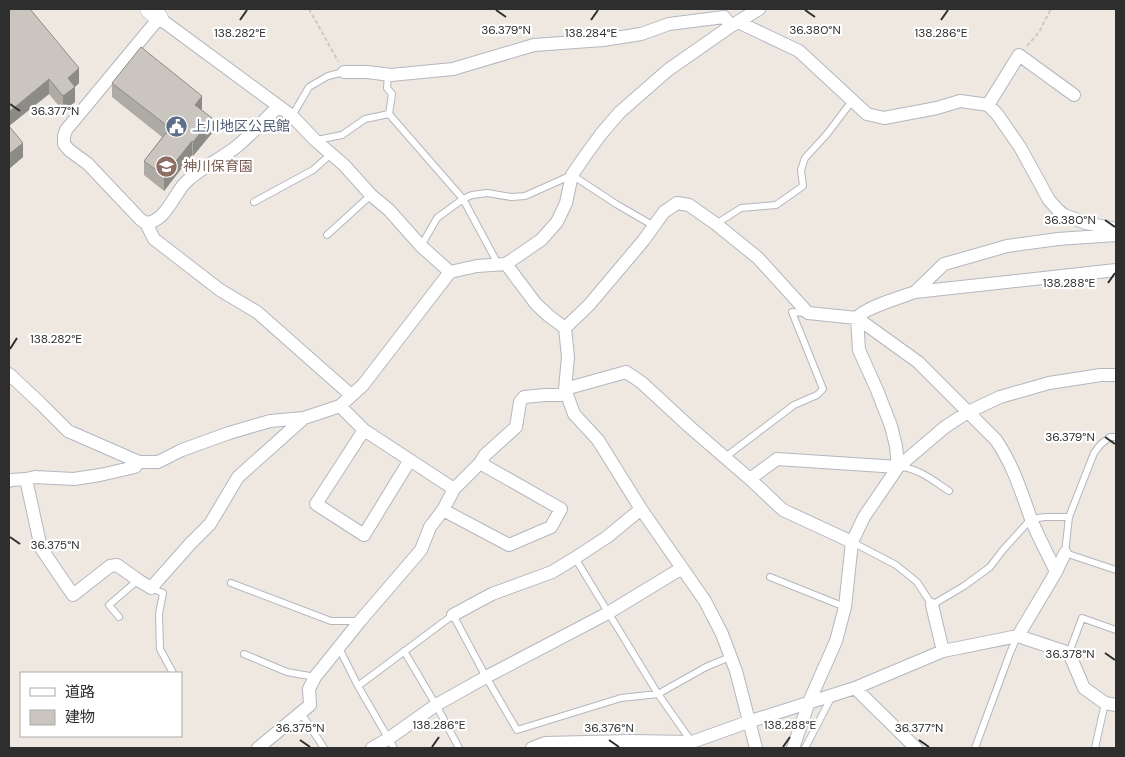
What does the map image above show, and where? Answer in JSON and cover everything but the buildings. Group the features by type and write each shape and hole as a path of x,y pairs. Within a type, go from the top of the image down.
{"street":[{"path":"9,374 68,431 139,462 158,462 182,450 221,436 270,421 304,418 340,406 363,385 450,272 477,266 502,264 541,240 558,222 566,203 572,175 601,134 620,112 668,70 759,9"},
{"path":"351,395 257,312 220,290 154,239 146,223 88,164 64,144 66,130 154,14 292,116 315,140 350,171 371,195 389,210 421,246 450,272"},
{"path":"344,72 367,72 388,75 453,69 534,45 603,40 641,34 669,24 724,18 799,51 867,114 884,118 937,108 960,101 988,106 997,114 1020,147 1049,200 1058,210 1064,215 1086,223 1116,229"},
{"path":"988,106 1019,55 1074,95"},
{"path":"146,223 159,219 192,176 237,147 278,107"},
{"path":"565,328 589,305 643,241 664,212 677,203 689,205 758,258 808,313 857,318 918,362 996,440 1006,455 1020,486 1031,519 1056,572"},
{"path":"915,292 944,264 1007,246 1058,239 1116,235"},
{"path":"502,264 536,304 565,328 568,357 566,392 574,414 598,440 641,509 704,601 722,634 736,671 756,748"},
{"path":"898,467 896,446 890,426 877,390 859,350 857,318 859,314 915,292 1116,270"},
{"path":"258,748 310,705 309,688 315,677 360,620 421,550 430,527 443,510 454,489 480,463 485,455 516,426 520,402 524,397 566,392 626,372 641,382 783,510 852,542"},
{"path":"793,748 809,702 836,640 844,607 852,542 864,517 898,467 945,427 968,412 1000,397 1049,383 1116,375"},
{"path":"340,406 364,430 454,489"},
{"path":"26,479 41,548 73,595 110,566 117,565 151,588 210,524 238,477 304,418"},
{"path":"364,430 316,504 364,535 410,460"},
{"path":"750,479 777,459 898,467"},
{"path":"9,481 35,477 74,479 135,467 139,462"},
{"path":"443,510 509,545 551,527 561,509 480,463"},
{"path":"453,615 492,594 552,572 607,537 641,509"},
{"path":"1018,636 1056,572 1065,553"},
{"path":"372,748 391,744 436,705 608,613 682,568"},
{"path":"932,605 944,651"},
{"path":"532,748 545,743 692,742 856,688 944,651 1018,636 1069,653 1084,688 1111,704"},
{"path":"856,688 916,748"}],"lane":[{"path":"292,116 309,87 328,76 344,72"},
{"path":"388,75 387,88 392,94 389,114 463,199 502,264"},
{"path":"716,224 741,208 776,205 803,186 801,170 805,158 852,101"},
{"path":"315,140 342,135 365,118 389,114"},
{"path":"254,202 313,170 331,154"},
{"path":"421,246 437,218 463,199 472,195 487,193 511,197 525,196 572,175 654,226"},
{"path":"327,235 371,195"},
{"path":"724,458 794,405 817,395 823,390 792,312 808,313"},
{"path":"1116,437 1110,437 1094,453 1069,517 1065,553 1116,570"},
{"path":"898,467 909,468 927,476 949,491"},
{"path":"852,542 896,565 917,582 932,605 990,568 1002,550 1031,519 1069,517"},
{"path":"575,558 658,694 692,742"},
{"path":"770,577 844,607"},
{"path":"119,617 110,605 138,580"},
{"path":"231,583 330,621 360,620"},
{"path":"151,588 163,593 159,614 160,649 172,672"},
{"path":"358,686 453,615 517,730 621,698 658,694 706,667 730,657"},
{"path":"1069,653 1082,618 1116,630"},
{"path":"975,748 1018,636"},
{"path":"339,648 391,744"},
{"path":"404,651 459,748"},
{"path":"244,654 287,672 315,677"},
{"path":"805,748 832,696"},
{"path":"1095,748 1111,704"},
{"path":"301,713 324,748"}],"path":[{"path":"309,9 344,72"},
{"path":"1019,55 1039,32 1051,9"}],"place":[{"name":"上川地区公民館","path":"176,126"},
{"name":"神川保育園","path":"167,166"}]}
